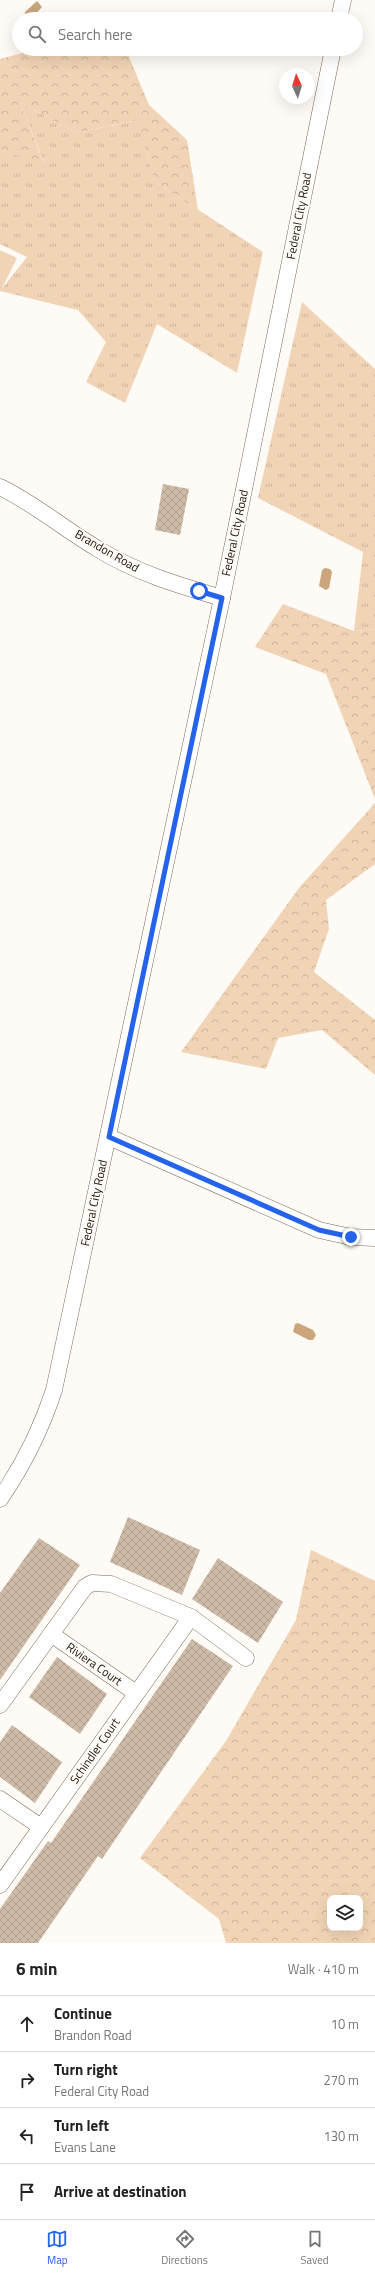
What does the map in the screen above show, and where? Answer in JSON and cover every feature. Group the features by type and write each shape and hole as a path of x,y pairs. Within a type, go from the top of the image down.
{"street":[{"path":"340,12 343,0"},
{"name":"Federal City Road","path":"0,1499 22,1467 36,1439 54,1390 109,1137 222,598 332,56"},
{"name":"Brandon Road","path":"0,487 43,511 97,548 128,566 160,580 222,598"},
{"path":"109,1137 319,1230 351,1237 375,1238"},
{"path":"0,1705 85,1587 92,1582 111,1584 190,1616 246,1658"},
{"name":"Schindler Court","path":"0,1885 190,1616"},
{"name":"Riviera Court","path":"52,1634 136,1693"},
{"path":"0,1799 41,1827"}],"green space":[{"path":"12,56 129,56 149,105 187,140 198,210 154,181 138,120 76,133 20,102 44,164 0,150 0,59"},
{"path":"20,102 76,133 139,120 154,181 263,252 237,373 157,324 125,403 86,382 106,342 78,310 0,291 27,257 0,244 0,150 44,163"},
{"path":"0,250 17,258 0,292"},
{"path":"302,302 375,369 375,629 354,631 363,552 258,498"},
{"path":"283,604 354,631 375,629 375,799 326,674 255,647"},
{"path":"375,803 375,864 326,900 329,929 314,972 375,1020 375,1075 322,1030 278,1038 266,1069 181,1052 299,888"},
{"path":"311,1550 375,1581 375,1943 226,1943 219,1919 140,1858 226,1741 296,1620"}],"shaded area":[{"path":"37,1 42,7 38,12 25,12"},
{"path":"325,568 330,569 332,572 329,588 326,590 319,586 322,570"},
{"path":"298,1323 313,1330 316,1335 313,1340 309,1340 293,1332 295,1324"}],"building":[{"path":"163,484 189,489 180,535 155,530"},
{"path":"128,1517 200,1550 182,1595 110,1562"},
{"path":"39,1538 80,1565 0,1680 0,1593"},
{"path":"218,1558 283,1602 258,1643 192,1599"},
{"path":"192,1639 233,1666 102,1859 98,1856 38,1943 0,1943 0,1909 48,1841 51,1843"},
{"path":"57,1657 107,1694 80,1734 29,1697"},
{"path":"12,1725 62,1762 35,1803 0,1777 0,1742"}],"route":[{"path":"199,591 222,598 109,1137 319,1230 351,1237"}]}
